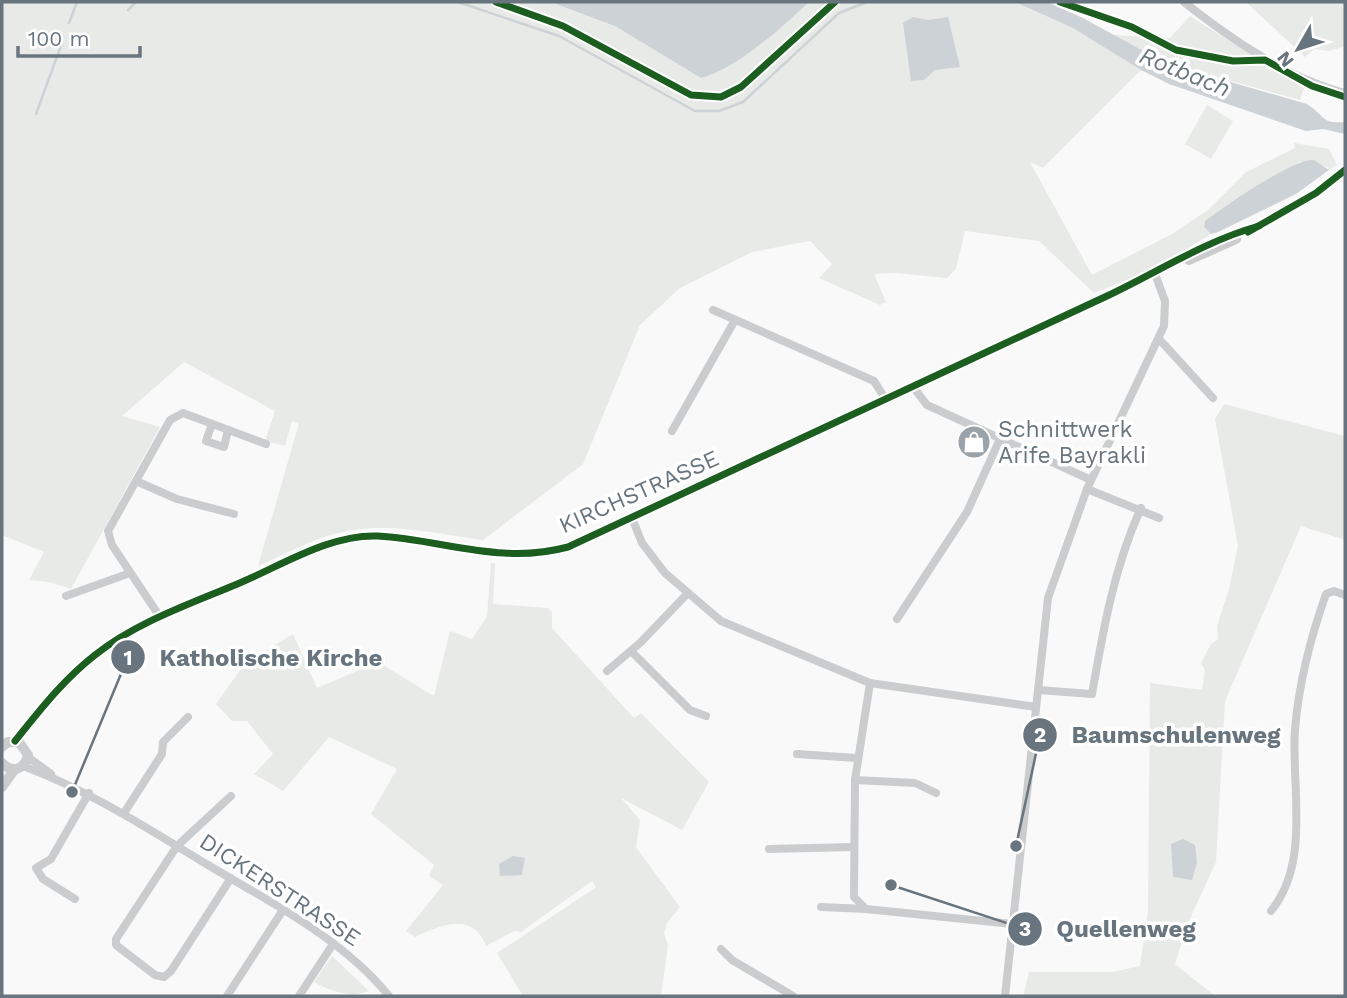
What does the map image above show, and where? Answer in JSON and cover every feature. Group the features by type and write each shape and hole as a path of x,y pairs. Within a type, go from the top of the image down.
{"street":[{"path":"1184,2 1262,55 1311,81 1345,93"},
{"name":"KIRCHSTRASSE","path":"20,743 53,692 96,654 160,617 314,550 352,539 378,536 516,556 568,547 1155,274 1203,245 1258,226 1316,193 1345,170"},
{"path":"1005,996 1048,598 1089,484 1159,339 1166,313 1155,274"},
{"path":"713,310 874,381 886,400"},
{"path":"672,431 735,320"},
{"path":"1159,339 1213,398"},
{"path":"914,388 927,405 1159,517"},
{"path":"160,617 111,545 107,531 170,420 183,413 266,444"},
{"path":"212,425 206,441 225,447 228,430"},
{"path":"897,619 967,512 1000,439"},
{"path":"136,481 177,499 234,514"},
{"path":"1038,690 1092,694 1108,606 1129,533 1140,508"},
{"path":"632,519 642,543 665,573 721,621 870,683 1036,707"},
{"path":"66,596 130,573"},
{"path":"1271,911 1284,895 1294,850 1295,732 1305,660 1325,594 1334,591 1345,595"},
{"path":"607,671 631,651 688,593"},
{"path":"631,651 690,710 706,716"},
{"path":"866,909 854,897 853,847 857,758 870,683"},
{"path":"124,813 162,754 163,742 188,717"},
{"path":"2,747 20,743"},
{"path":"2,787 20,743"},
{"path":"797,754 857,758"},
{"name":"DICKERSTRASSE","path":"12,766 54,776 89,793 231,878 333,944 358,964 389,996"},
{"path":"855,780 915,783 936,793"},
{"path":"75,899 43,879 36,868 51,859 89,793"},
{"name":"DICKERSTRASSE","path":"177,846 231,796"},
{"path":"177,846 117,939 116,945 120,951 155,975 164,977 171,971 231,878"},
{"path":"769,849 853,847"},
{"path":"821,907 1012,924"},
{"path":"228,996 283,910"},
{"path":"299,996 333,944"},
{"path":"721,949 732,960 793,996"}],"shaded area":[{"path":"2,2 1015,2 1073,28 1141,70 1043,168 1030,162 1092,275 1172,234 1209,209 1246,172 1295,148 1294,143 1329,149 1337,165 1329,170 1328,167 1300,162 1205,221 1204,227 1211,234 1154,269 1094,293 1039,241 965,231 956,269 947,278 896,273 874,274 886,302 880,305 819,278 832,264 810,241 752,252 680,288 640,325 583,464 483,540 393,528 356,530 318,539 258,566 299,423 292,421 285,446 265,441 275,411 184,362 122,416 160,427 71,589 49,582 29,580 44,552 2,535"},
{"path":"1246,2 1345,2 1345,46 1330,51 1314,49 1305,57"},
{"path":"1190,16 1304,88 1300,100 1165,63 1112,35 1170,38"},
{"path":"1207,105 1233,121 1211,159 1185,144"},
{"path":"1224,404 1345,436 1345,540 1301,526 1225,701 1216,862 1188,923 1175,964 1215,996 1023,996 1029,972 1113,972 1140,966 1148,911 1150,683 1202,690 1205,670 1201,663 1211,644 1218,639 1217,626 1229,589 1238,546 1215,419"},
{"path":"491,563 495,563 493,604 548,608 552,612 552,628 634,718 641,713 709,782 682,830 621,798 640,820 636,847 680,907 667,923 664,933 668,945 661,996 523,996 497,953 596,887 592,881 521,932 514,931 486,946 473,928 465,925 445,925 415,937 406,931 443,885 429,876 434,865 371,814 397,769 329,737 283,791 254,774 273,754 247,721 232,721 216,704 245,663 293,634 317,688 378,662 434,696 450,631 472,639 487,616"},
{"path":"332,956 369,991 342,993 314,982"}],"water":[{"path":"551,2 809,2 772,35 730,66 701,78 615,26"},
{"path":"1015,2 1047,2 1083,18 1165,63 1307,104 1331,122 1345,122 1345,134 1323,129 1306,131 1169,84 1073,28"},
{"path":"913,17 928,20 948,17 960,67 935,70 924,80 911,81 903,23"},
{"path":"1314,160 1329,170 1296,194 1218,232 1211,234 1204,227 1205,221 1259,184 1304,161"},
{"path":"1183,839 1195,845 1197,863 1192,880 1173,877 1171,844"},
{"path":"513,856 525,858 522,875 500,876 499,864"}],"waterway":[{"path":"69,23 77,2"},
{"path":"128,10 136,2"},
{"name":"Rotbach","path":"458,2 559,36 695,111 719,111 743,102 839,13 867,2"},
{"path":"36,114 62,43"}],"cycle path":[{"path":"496,2 563,26 691,95 721,97 741,87 835,2"},
{"path":"1060,2 1132,27 1176,50 1233,61 1265,60 1312,86 1345,97"},
{"path":"1248,232 1316,193 1345,170"},
{"path":"15,741 62,685 95,655 129,632 308,552 343,540 378,536 496,552 543,552 568,547 1107,296 1201,248 1259,226"}],"place":[{"name":"Schnittwerk Arife Bayrakli","path":"974,442"},
{"name":"Katholische Kirche","path":"72,792"},
{"name":"Baumschulenweg","path":"1016,846"},
{"name":"Quellenweg","path":"891,885"}]}
